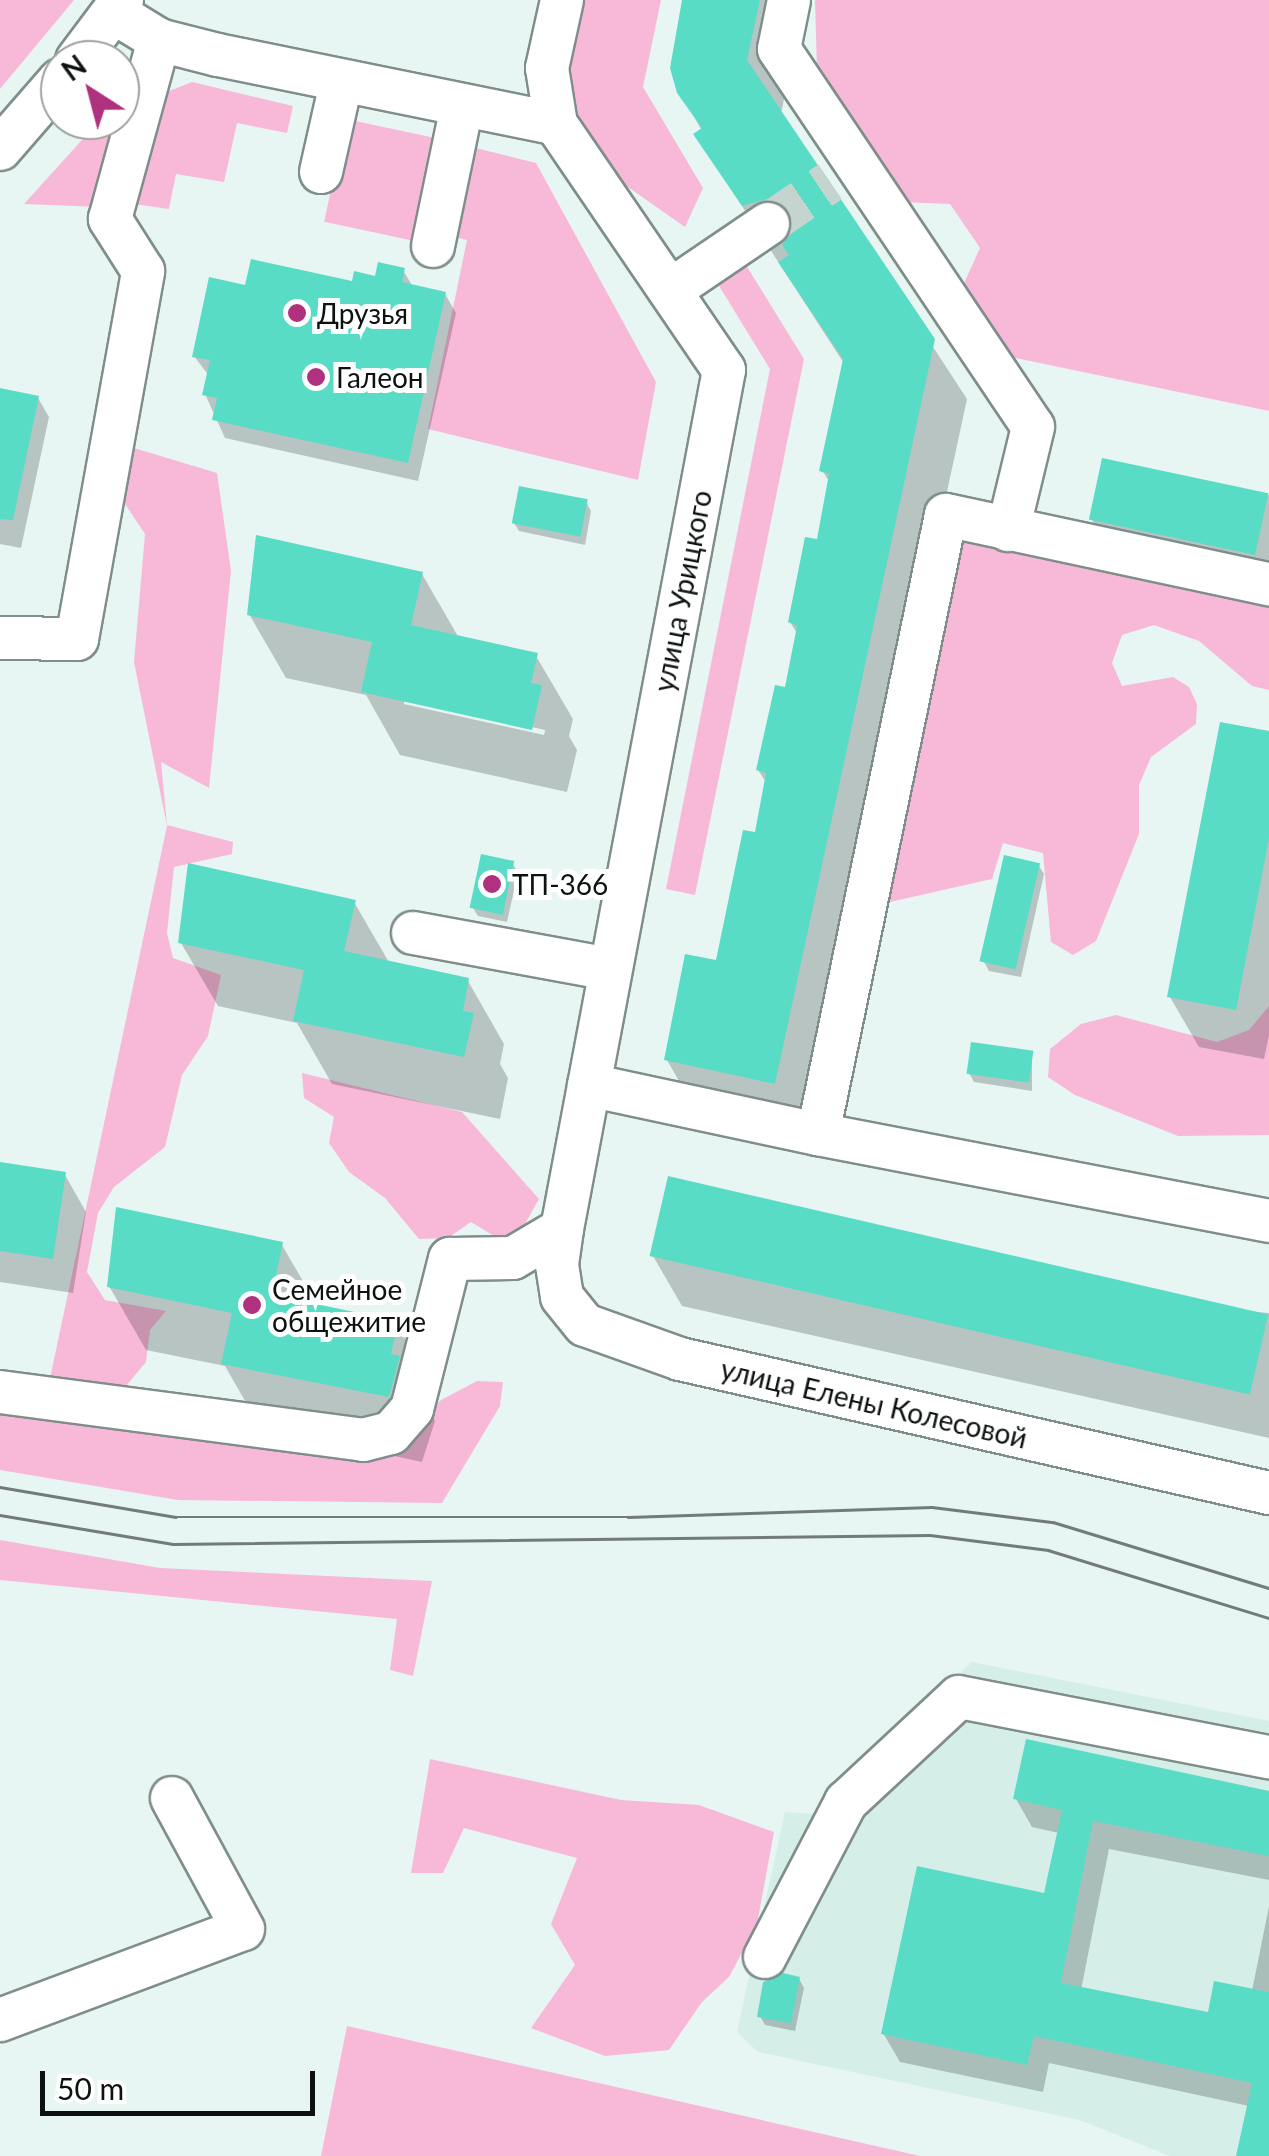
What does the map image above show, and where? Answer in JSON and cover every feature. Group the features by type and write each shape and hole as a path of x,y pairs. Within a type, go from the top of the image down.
{"street":[{"name":"улица Урицкого","path":"562,0 547,68 556,124 724,370 562,1229"},
{"path":"789,0 779,48 842,174 1033,427 1008,530"},
{"path":"92,40 119,6 159,40 342,83 556,124"},
{"path":"0,638 78,639 142,272 110,219 159,40"},
{"path":"321,172 342,83"},
{"path":"0,149 40,103"},
{"path":"432,246 462,106"},
{"path":"672,289 768,224"},
{"path":"818,1134 946,515 1269,584"},
{"path":"414,933 609,969"},
{"path":"590,1085 818,1134 1269,1221"},
{"path":"0,1392 364,1440 391,1433 412,1410 450,1259 512,1258 562,1229"},
{"name":"улица Елены Колесовой","path":"562,1229 557,1266 562,1298 585,1325 605,1335 698,1363 1269,1493"},
{"path":"764,1957 846,1802 958,1698 1269,1757"},
{"path":"0,2020 244,1929 172,1798"}],"shaded area":[{"path":"0,0 74,0 40,40 0,89"},
{"path":"583,0 661,0 643,87 703,188 685,227 625,185 574,112 568,67"},
{"path":"815,0 1269,0 1269,411 1006,356 960,292 980,248 950,204 902,202 817,70"},
{"path":"192,82 293,106 287,133 237,123 224,182 176,174 169,209 127,203 164,93"},
{"path":"346,119 434,138 412,240 324,222"},
{"path":"82,140 117,140 100,207 24,204"},
{"path":"464,145 536,163 656,382 638,480 428,429 467,240 446,235"},
{"path":"741,257 804,359 695,895 666,889 770,369 713,276"},
{"path":"124,445 217,473 231,571 209,788 161,762 167,825 233,842 232,854 174,867 167,933 173,958 221,975 208,1036 182,1075 165,1147 114,1187 98,1213 87,1272 105,1300 166,1311 150,1330 146,1362 126,1386 80,1389 49,1383 167,826 134,662 145,534 123,501"},
{"path":"953,528 1269,598 1269,690 1252,686 1199,641 1154,625 1122,635 1112,663 1122,686 1173,677 1189,687 1197,704 1196,724 1151,757 1139,785 1139,834 1096,941 1073,955 1051,942 1043,853 1003,843 992,879 881,904"},
{"path":"1269,1006 1269,1135 1178,1136 1075,1095 1048,1077 1050,1049 1081,1024 1116,1015 1217,1042 1249,1030"},
{"path":"302,1073 462,1112 539,1199 512,1247 471,1222 448,1238 419,1239 385,1198 349,1172 329,1143 334,1117 304,1098"},
{"path":"477,1381 503,1382 500,1406 442,1503 178,1500 0,1470 0,1411 412,1434 441,1400"},
{"path":"0,1540 160,1568 432,1581 413,1676 390,1670 397,1619 0,1580"},
{"path":"972,1662 1269,1721 1269,2156 1170,2156 1080,2120 758,2052 737,2032 785,1812 826,1815 850,1778"},
{"path":"430,1759 621,1800 699,1805 774,1832 757,1924 729,1977 702,2002 669,2050 605,2056 531,2028 575,1965 551,1924 577,1858 464,1828 443,1873 411,1873"},
{"path":"347,2026 920,2156 321,2156"}],"building":[{"path":"682,0 760,0 747,60 935,339 775,1084 664,1060 685,954 716,960 743,830 755,832 766,773 756,770 775,685 785,687 797,626 788,622 805,537 817,539 829,474 819,471 843,359 778,262 789,255 782,245 791,234 789,211 767,199 742,206 693,134 702,128 677,93 670,68"},
{"name":"Галеон","path":"251,259 352,281 354,271 375,276 378,262 405,268 402,282 446,292 408,463 212,420 217,398 202,395 210,360 192,357 209,277 245,285"},
{"path":"0,388 39,396 13,520 0,519"},
{"path":"1102,458 1268,493 1255,555 1089,520"},
{"path":"519,486 588,499 580,537 512,523"},
{"path":"256,535 423,572 411,625 538,653 531,683 542,685 532,730 361,692 372,642 247,615"},
{"path":"1220,722 1269,731 1269,838 1236,1010 1167,997"},
{"name":"ТП-366","path":"481,854 514,861 503,915 470,908"},
{"path":"1004,855 1040,863 1016,970 979,961"},
{"path":"188,863 356,900 344,951 469,978 463,1011 474,1013 464,1057 293,1021 304,970 178,943"},
{"path":"971,1042 1033,1051 1029,1082 967,1074"},
{"path":"0,1162 66,1172 53,1259 0,1251"},
{"path":"668,1176 1268,1315 1250,1394 650,1256"},
{"name":"Семейное общежитие","path":"116,1207 283,1242 272,1295 398,1321 391,1354 400,1356 389,1397 221,1364 232,1313 107,1287"},
{"path":"1026,1739 1269,1791 1269,1856 1093,1821 1061,1983 1208,2012 1214,1981 1269,1992 1269,2156 1236,2156 1252,2083 1034,2036 1027,2065 881,2034 917,1866 1044,1893 1062,1810 1013,1799"},
{"path":"783,1973 800,1977 791,2023 757,2017 763,1982"}],"tunnel":[{"path":"768,224 830,182"}],"tram line":[{"path":"0,1487 175,1517 628,1517 932,1507 1053,1522 1269,1588"},
{"path":"0,1515 173,1544 930,1535 1048,1550 1269,1618"}],"place":[{"name":"Друзья","path":"297,313"},
{"name":"Галеон","path":"316,377"},
{"name":"ТП-366","path":"492,884"},
{"name":"Семейное общежитие","path":"252,1305"}]}
